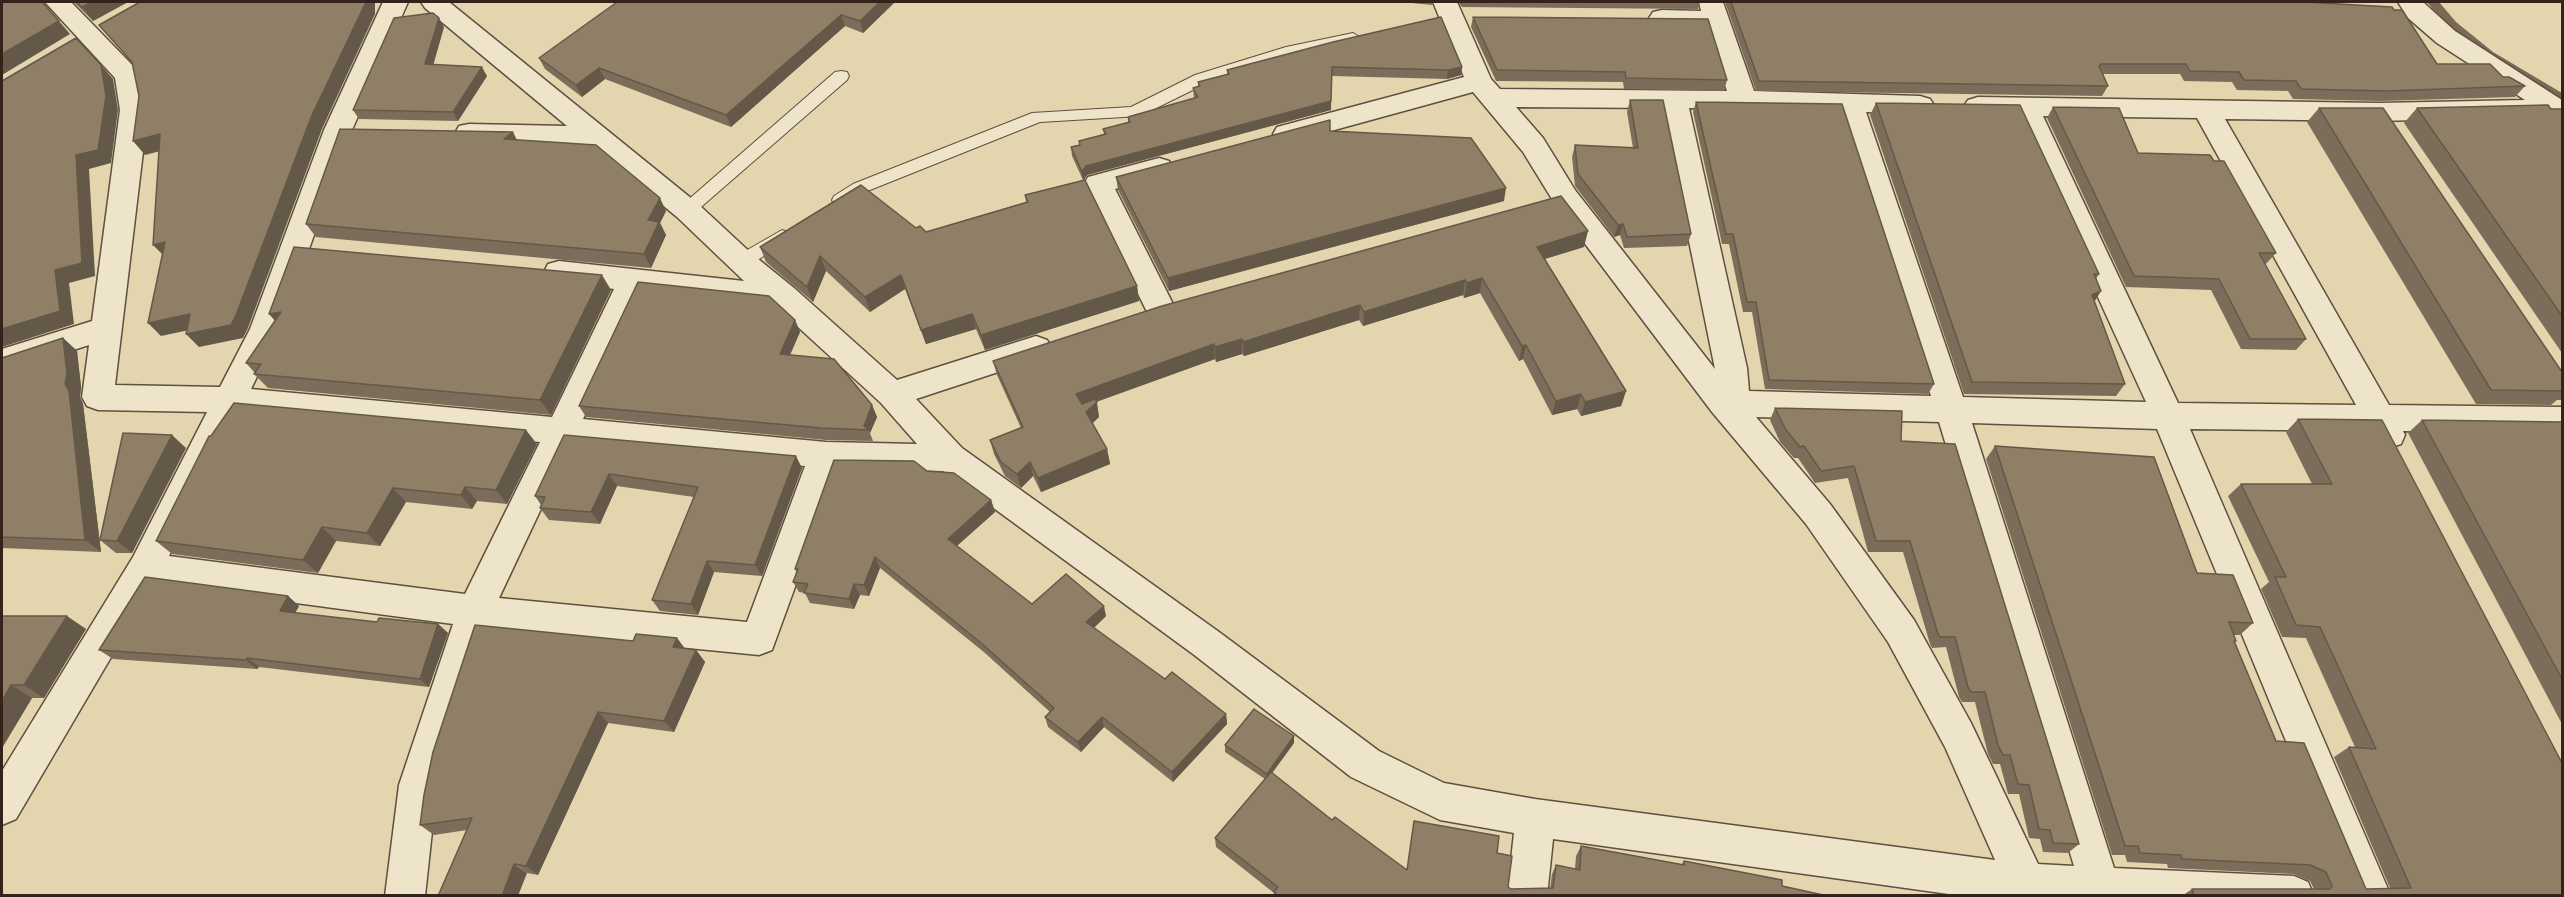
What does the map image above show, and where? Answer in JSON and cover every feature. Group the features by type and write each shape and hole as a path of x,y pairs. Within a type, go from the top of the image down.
{"street":[{"path":"57,2 128,76 134,110 98,397 230,399 826,455 950,458"},
{"path":"2,806 145,568 306,249 395,2"},
{"path":"435,2 687,210 741,262 783,296 892,394 950,458 1206,644 1365,764 1440,801 1535,818 2026,884 2101,892 2294,896"},
{"path":"2407,8 2446,37 2560,110"},
{"path":"1643,18 1713,10 1743,100"},
{"path":"1451,15 1487,90 1533,145 1554,200 1728,403 1818,514 1901,631 1958,735 2026,884"},
{"path":"1260,141 1487,90 1674,100 1950,106 2380,112 2560,110"},
{"path":"1674,100 1731,368 1728,403"},
{"path":"1850,104 1952,411 2101,892"},
{"path":"2025,107 2168,416 2371,896"},
{"path":"2205,108 2402,460"},
{"path":"2380,112 2400,141"},
{"path":"445,132 598,136"},
{"path":"1160,308 1098,184 1179,162"},
{"path":"529,270 783,296"},
{"path":"405,896 418,785 475,611 634,279"},
{"path":"2,361 106,328"},
{"path":"892,394 1059,340"},
{"path":"1728,403 2168,416 2562,420"},
{"path":"145,568 475,611 759,639 826,455"},
{"path":"1527,896 1535,818"}],"lane":[{"path":"829,207 859,188 1038,117 1134,112 1202,79 1291,51 1372,34"},
{"path":"687,210 841,76"},
{"path":"741,262 800,225"}],"building":[{"path":"42,2 59,21 2,54 2,3"},
{"path":"76,2 92,2 82,7"},
{"path":"140,2 366,2 312,115 231,325 186,334 190,314 148,323 165,242 153,245 160,134 133,141 139,96 132,62 99,25"},
{"path":"617,2 880,2 860,21 841,15 726,115 599,68 576,85 539,58"},
{"path":"1731,2 2304,2 2392,7 2394,10 2402,10 2437,64 2490,64 2503,77 2509,77 2525,86 2388,91 2301,89 2296,81 2244,80 2239,72 2190,71 2186,64 2101,64 2099,66 2108,86 1759,81"},
{"path":"433,13 439,18 425,64 482,67 453,112 353,110 394,18"},
{"path":"1441,17 1462,67 1448,70 1332,67 1331,101 1086,166 1082,172 1071,147 1080,145 1079,141 1106,134 1103,129 1130,122 1128,117 1198,97 1193,88 1200,86 1198,82 1229,74 1227,70"},
{"path":"1473,17 1708,19 1727,80 1626,78 1625,72 1497,70"},
{"path":"76,38 101,65 106,96 98,150 76,155 82,263 55,270 60,311 2,329 2,81"},
{"path":"1630,100 1663,100 1691,234 1627,237 1623,224 1618,225 1578,174 1575,145 1638,148"},
{"path":"1696,102 1842,104 1934,384 1769,380 1756,302 1747,302 1733,234 1726,234"},
{"path":"1876,103 2020,105 2099,274 2094,274 2101,291 2092,295 2125,384 1972,382"},
{"path":"2548,105 2551,109 2562,109 2562,316 2417,108"},
{"path":"2053,107 2119,108 2138,153 2210,155 2214,161 2224,161 2276,253 2259,253 2306,339 2250,339 2219,279 2134,276"},
{"path":"2319,108 2383,108 2562,372 2562,391 2491,390"},
{"path":"1330,120 1330,131 1471,138 1506,188 1168,278 1116,177"},
{"path":"340,129 513,132 504,139 596,145 660,198 648,220 659,222 644,254 306,224"},
{"path":"1085,180 1137,286 981,335 972,314 921,330 901,275 865,297 820,256 807,287 760,247 861,185 916,228 920,226 926,232 1028,202 1025,195"},
{"path":"1561,196 1588,231 1537,247 1626,391 1585,402 1581,394 1556,401 1526,345 1522,346 1482,278 1467,283 1465,280 1364,312 1360,305 1243,342 1242,339 1215,347 1214,344 1076,394 1082,404 1095,399 1097,402 1086,412 1107,449 1038,478 1030,462 1017,474 1001,462 990,440 1023,427 993,361 1162,306"},
{"path":"294,247 602,275 540,400 254,374 261,364 246,363 281,312 269,314"},
{"path":"638,282 769,296 795,320 780,354 834,359 872,405 864,426 869,430 821,428 579,406"},
{"path":"63,338 67,374 65,384 69,391 85,540 2,537 2,358"},
{"path":"234,403 526,430 496,490 465,487 461,495 393,488 367,533 322,527 303,560 156,541 209,436"},
{"path":"1775,408 1902,411 1901,441 1955,444 2079,844 2053,843 2050,830 2039,829 2029,785 2018,784 2010,755 2003,755 1998,745 1985,692 1971,692 1968,687 1955,637 1940,637 1938,634 1910,541 1876,541 1854,466 1821,471 1804,446 1800,447 1786,430"},
{"path":"2298,419 2382,420 2562,763 2562,896 2194,896 2192,889 2330,889 2332,886 2326,872 2310,865 2182,859 2181,855 2140,853 2138,846 2125,846 1995,446 2154,457 2197,573 2233,575 2253,623 2229,622 2236,641 2234,641 2276,741 2304,743 2366,889 2411,888 2349,747 2376,749 2320,627 2296,625 2275,577 2286,577 2241,484 2332,484"},
{"path":"2422,420 2562,422 2562,679"},
{"path":"123,433 172,435 117,541 100,540"},
{"path":"564,435 796,456 755,565 707,561 691,604 652,600 698,487 609,474 591,512 540,508 545,497 535,496"},
{"path":"834,460 914,461 927,471 954,473 991,500 948,539 1032,604 1066,574 1104,606 1086,622 1165,679 1172,672 1226,714 1172,772 1102,717 1078,742 1045,717 1054,708 981,643 875,557 864,585 854,584 849,599 804,593 808,584 793,582 798,569 795,569"},
{"path":"145,577 288,596 280,611 377,622 379,618 438,624 420,679 247,658 246,660 99,650"},
{"path":"2,616 67,616 24,685 11,685 2,701"},
{"path":"475,625 633,641 636,634 677,638 673,647 696,650 664,721 598,712 526,866 514,864 502,896 438,896 472,818 420,825 424,795 433,752"},
{"path":"1254,709 1294,736 1267,774 1225,745"},
{"path":"1271,772 1332,820 1335,817 1407,870 1414,821 1499,836 1497,853 1512,856 1508,887 1511,889 1553,888 1556,865 1580,870 1581,846 1684,865 1684,861 1782,880 1782,886 1828,896 1278,896 1274,892 1278,887 1215,838"}],"waterway":[{"path":"2433,2 2452,25 2489,55 2562,98"}]}
